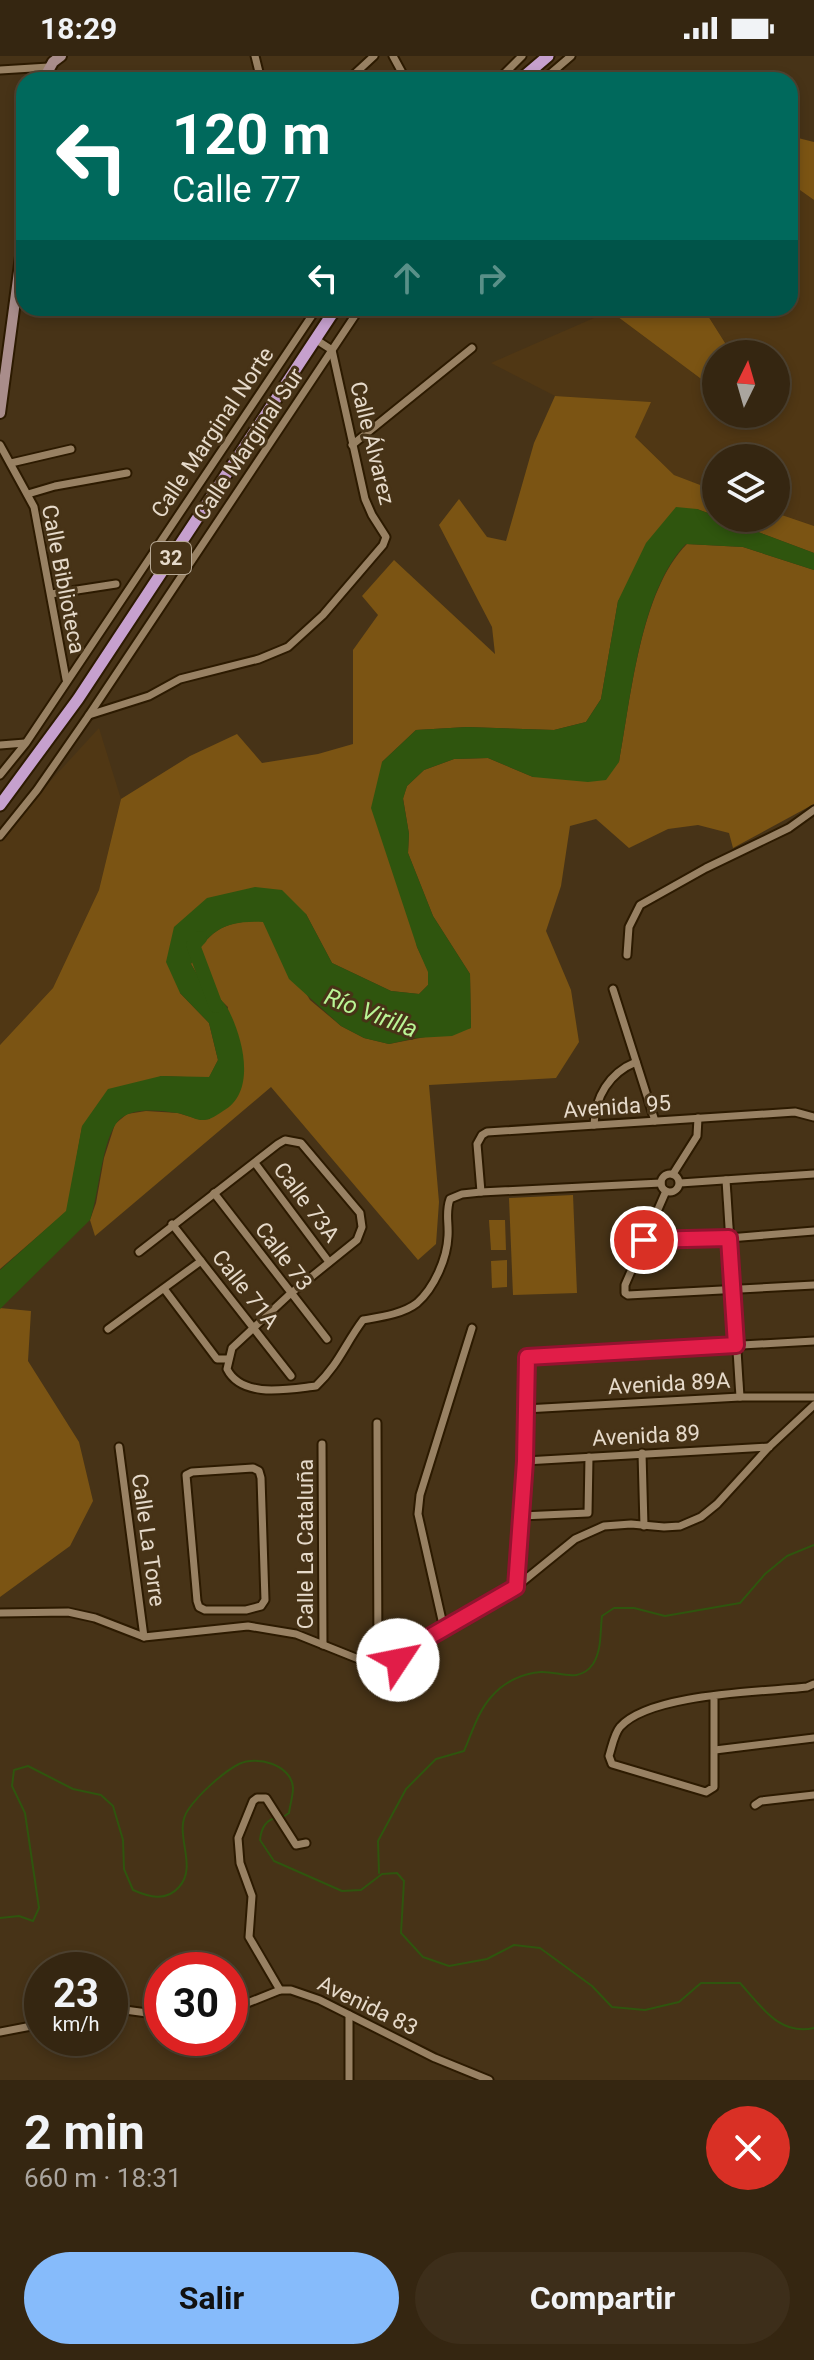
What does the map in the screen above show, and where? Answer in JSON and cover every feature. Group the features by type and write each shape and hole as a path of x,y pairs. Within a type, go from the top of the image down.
{"highway":[{"path":"529,72 548,56"},
{"name":"32","path":"0,805 46,745 331,316"}],"main road":[{"path":"47,72 61,56"},
{"path":"0,413 16,294"}],"street":[{"path":"357,72 374,56"},
{"path":"506,72 522,56"},
{"path":"552,72 571,56"},
{"path":"0,70 49,67"},
{"name":"Calle Marginal Norte","path":"0,775 26,743 312,316"},
{"name":"Calle Marginal Sur","path":"0,836 37,790 89,715 355,316"},
{"path":"315,339 332,350"},
{"path":"352,445 472,348"},
{"name":"Calle Álvarez","path":"89,715 149,696 185,677 223,669 294,643 357,578 386,537 365,499 332,350"},
{"name":"Calle Biblioteca","path":"0,445 28,494 35,514 66,680"},
{"path":"11,463 71,449"},
{"path":"28,494 127,473"},
{"path":"51,594 116,584"},
{"path":"0,745 26,743"},
{"path":"46,745 59,756"},
{"path":"627,955 629,927 640,905 706,868 789,828 814,810"},
{"path":"613,989 655,1121"},
{"path":"594,1125 596,1104 605,1088 619,1071 636,1062"},
{"name":"Avenida 95","path":"481,1192 477,1144 482,1135 493,1132 795,1112 814,1117"},
{"path":"661,1183 663,1177 673,1174 697,1136 698,1118"},
{"path":"139,1252 285,1140 301,1143 360,1213 362,1227 357,1240 290,1294 232,1348 227,1369 230,1376 243,1386 287,1390 316,1386 342,1356 363,1320 416,1304 437,1275 445,1257 448,1235 445,1212 450,1199 481,1192 661,1183"},
{"name":"Calle 73A","path":"255,1163 329,1262"},
{"path":"673,1174 680,1183"},
{"path":"680,1183 814,1174"},
{"path":"726,1180 740,1397"},
{"path":"661,1183 666,1191"},
{"path":"666,1191 677,1190 680,1183"},
{"path":"666,1191 625,1285 625,1293 633,1296 733,1292 814,1285"},
{"name":"Calle 73","path":"214,1193 327,1339"},
{"name":"Calle 71A","path":"172,1224 291,1376"},
{"path":"644,1240 729,1238 814,1231"},
{"path":"108,1329 201,1261"},
{"path":"165,1290 217,1359 228,1359"},
{"path":"444,1629 418,1514 420,1495 472,1328"},
{"path":"516,1587 525,1461 527,1357 814,1341"},
{"name":"Avenida 89A","path":"525,1409 740,1397 814,1397"},
{"path":"0,1613 68,1612 95,1618 144,1637 248,1626 296,1634 356,1658 398,1658 516,1587 575,1539 604,1526 680,1526 701,1517 814,1405"},
{"path":"377,1423 378,1659"},
{"name":"Calle La Cataluña","path":"322,1444 323,1645"},
{"name":"Calle La Torre","path":"119,1447 144,1637"},
{"name":"Avenida 89","path":"525,1461 769,1447"},
{"path":"642,1453 644,1526"},
{"path":"521,1516 588,1513 589,1457"},
{"path":"253,1468 259,1471 265,1600 261,1606 246,1610 205,1610 199,1607 185,1482 186,1475 192,1472 253,1468"},
{"path":"246,1610 248,1626"},
{"path":"714,1697 714,1787 706,1792 612,1764 609,1756 620,1727 639,1715 684,1699 814,1684"},
{"path":"715,1750 814,1738"},
{"path":"755,1805 761,1801 814,1795"},
{"path":"248,2003 280,1990 249,1937 252,1896 240,1863 238,1838 253,1801 266,1798 296,1845 306,1843"},
{"name":"Avenida 83","path":"280,1990 302,1993 484,2079"},
{"path":"349,2015 349,2080"},
{"path":"0,2032 24,2027"}],"shaded area":[{"path":"798,138 814,142 814,200 798,189"},
{"path":"798,189 814,200 814,526 790,518 790,444 702,444 702,486 674,475 635,437 650,402 555,396 491,363 599,316 617,316 702,380 702,428 790,428 790,340 723,340 708,316 798,316"},
{"path":"617,316 708,316 723,340 702,340 702,380"},
{"path":"555,396 651,402 635,437 674,475 702,486 702,511 697,509 618,601 601,699 586,722 554,730 467,727 416,730 382,762 417,947 429,972 428,985 419,994 391,991 332,963 306,914 207,899 180,993 209,1023 218,1060 209,1078 161,1076 82,1127 67,1211 0,1269 0,1045 53,988 99,890 121,799 190,756 237,734 262,763 318,754 353,744 353,650 378,615 362,596 394,560 495,654 492,627 439,525 459,499 487,537 506,541 534,443"},
{"path":"790,518 814,526 814,553 758,532 790,532"},
{"path":"687,544 743,547 814,570 814,804 733,848 729,833 698,825 668,829 629,848 596,819 570,826 561,886 546,931 571,990 579,1042 556,1078 429,1085 439,1202 436,1244 418,1260 271,1087 95,1236 90,1220 115,1124 127,1114 146,1111 210,1119 228,1007 201,981 191,964 204,943 220,929 238,923 263,921 310,1000 341,1026 364,1038 389,1044 471,1028 470,974 433,916 408,853 409,834 403,798 407,786 424,770 454,759 488,758 533,777 619,762 633,677 648,617 671,564"},
{"path":"99,728 121,799 99,890 53,988 0,1045 0,836"},
{"path":"573,1195 577,1293 513,1295 509,1198"},
{"path":"489,1220 505,1220 506,1250 491,1250"},
{"path":"507,1260 507,1287 492,1288 491,1261"},
{"path":"0,1308 31,1311 28,1361 79,1442 93,1501 70,1546 0,1597"}],"water":[{"path":"676,507 697,509 702,511 702,532 758,532 814,553 814,570 743,547 686,544 670,564 648,617 633,677 619,762 606,780 588,782 533,777 488,758 454,759 424,770 407,786 403,799 409,834 408,853 433,916 470,974 471,1028 452,1036 416,1038 389,1044 364,1038 341,1026 289,979 263,922 228,925 211,935 191,964 204,984 224,1003 239,1036 244,1078 234,1102 207,1120 146,1110 119,1120 109,1139 90,1220 0,1309 0,1270 66,1211 82,1126 108,1089 161,1076 209,1077 218,1060 209,1023 180,993 166,962 174,927 207,898 255,887 282,890 306,914 332,963 391,991 419,994 428,985 428,972 371,808 382,762 416,730 467,727 554,730 586,722 601,699 618,601 646,543"}],"waterway":[{"name":"Río Virilla","path":"200,938 193,945 216,1006"},
{"path":"379,1873 378,1841 406,1789 436,1759 464,1751 483,1708 502,1686 527,1674 582,1674 593,1664 598,1653 602,1616 614,1608 634,1608 665,1616 740,1603 765,1574 787,1556 814,1545"},
{"path":"0,1918 19,1916 33,1921 39,1908 25,1813 12,1786 14,1770 28,1766 73,1789 101,1795 113,1806 123,1840 124,1869 133,1890 151,1896 169,1895 179,1887 187,1869 183,1829 188,1810 218,1778 239,1764 264,1762 287,1773 293,1791 289,1813 283,1817"},
{"path":"276,1818 264,1826 260,1840 274,1861 342,1891 361,1890 382,1874 397,1873 404,1881 401,1933 423,1957 449,1966 487,1959 514,1945 540,1948 592,1986 612,2007 645,2010 679,2002 701,1983 740,1983 763,2009 781,2023 791,2028 814,2028"}],"route":[{"path":"398,1660 398,1655 516,1587 525,1461 527,1357 736,1345 729,1238 644,1240"}]}
